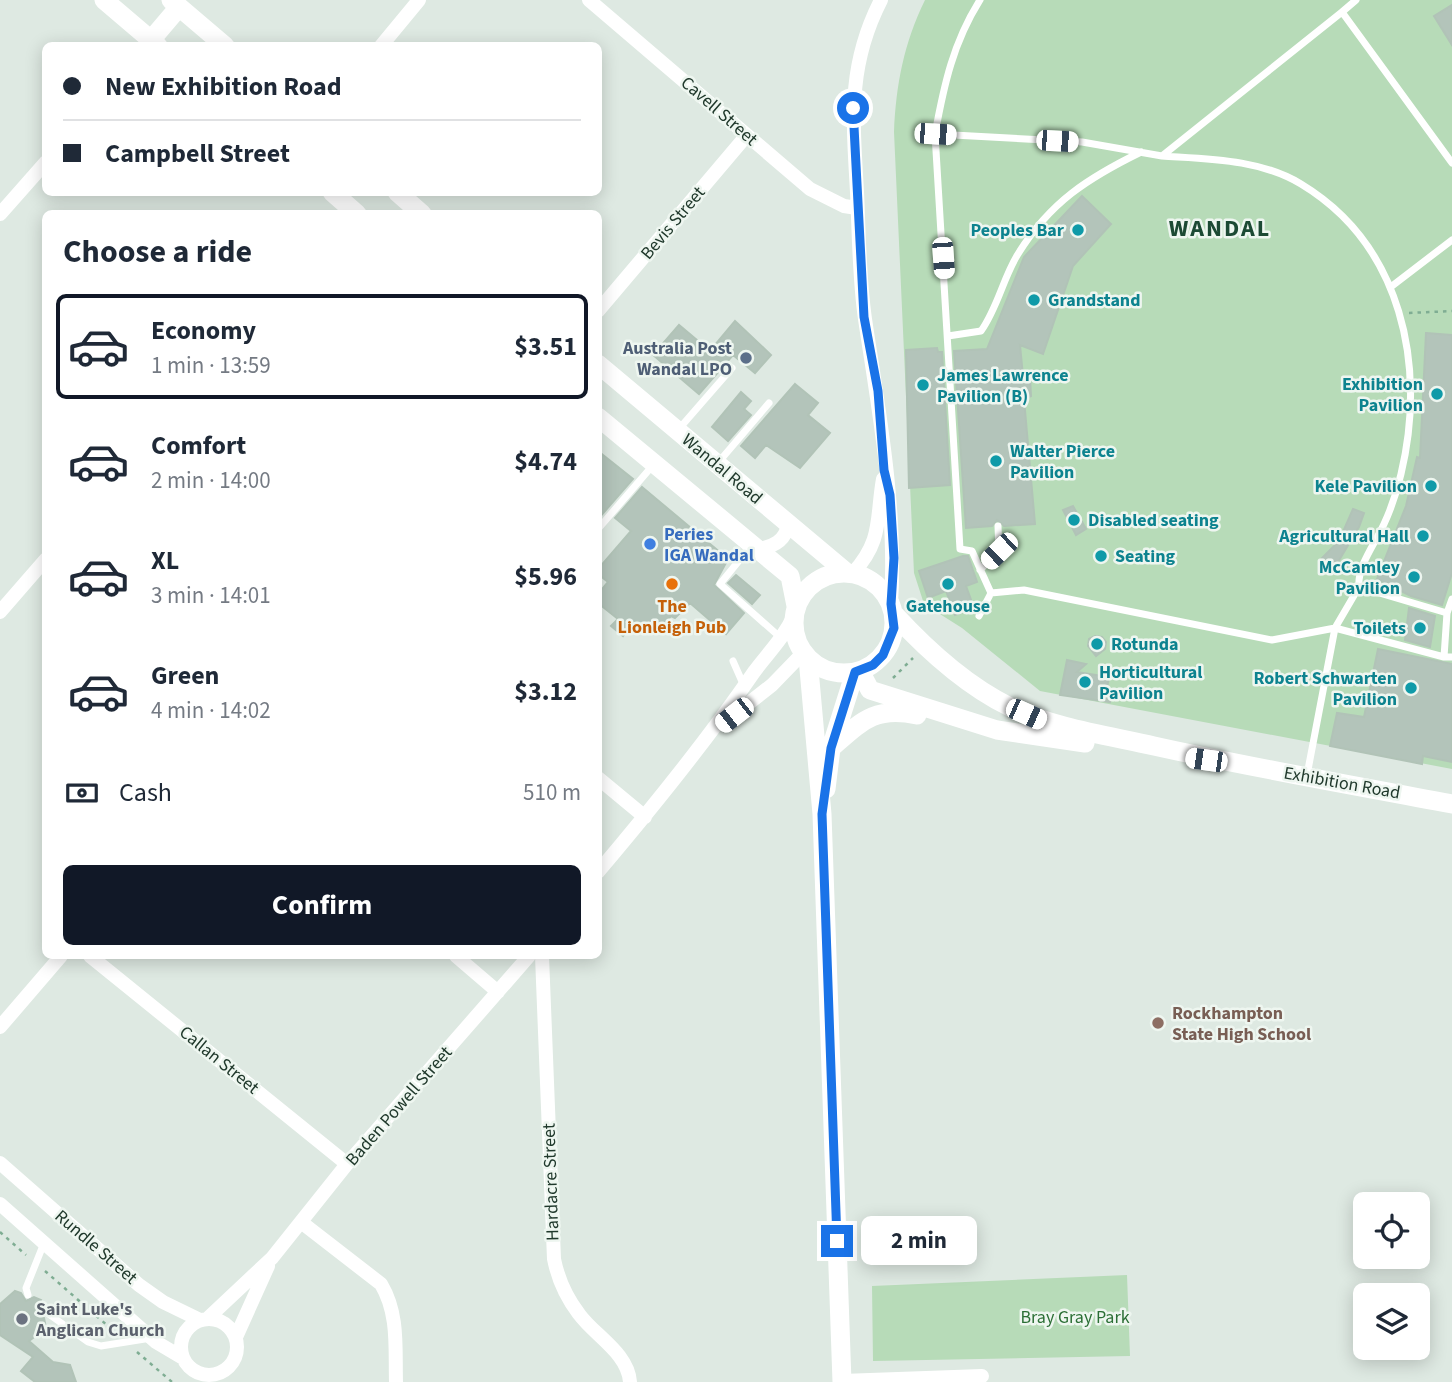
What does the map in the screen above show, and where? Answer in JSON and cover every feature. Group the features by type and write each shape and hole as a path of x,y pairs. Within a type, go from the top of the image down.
{"street":[{"path":"104,0 150,42"},
{"path":"385,42 419,0"},
{"name":"Cavell Street","path":"589,0 810,189 844,206 858,208"},
{"path":"602,420 790,576 797,642 805,656 821,668 838,673 858,672 873,665 891,642 894,558 878,391 864,317 853,82 864,35 881,0"},
{"path":"153,42 175,3 220,42"},
{"name":"Bevis Street","path":"602,306 747,135"},
{"path":"0,214 42,167"},
{"path":"402,196 417,210"},
{"name":"Wandal Road","path":"602,366 788,525 849,573"},
{"path":"602,867 714,730 781,638 810,585 821,578 849,573 868,556 877,535 884,470"},
{"path":"755,546 775,544 784,537 788,525"},
{"path":"0,612 42,564"},
{"path":"849,573 876,584 892,609"},
{"name":"Exhibition Road","path":"892,609 925,647 1007,706 1045,722 1232,763 1452,804"},
{"path":"714,730 805,656"},
{"path":"805,656 822,814 842,1381 982,1376"},
{"path":"822,814 831,748 858,672"},
{"name":"Exhibition Road","path":"858,672 870,690 997,730"},
{"name":"Exhibition Road","path":"831,748 871,716 897,710 997,730 1232,763"},
{"path":"602,781 645,817"},
{"path":"0,1027 58,959"},
{"name":"Callan Street","path":"94,959 347,1164"},
{"path":"460,959 498,992"},
{"name":"Baden Powell Street","path":"203,1320 272,1258 347,1164 526,959"},
{"name":"Hardacre Street","path":"542,959 554,1259 558,1280 573,1305 625,1362 630,1382"},
{"name":"Rundle Street","path":"0,1163 139,1285 163,1302 203,1320"},
{"name":"Rundle Street","path":"0,1205 152,1338 183,1358"},
{"path":"301,1222 381,1284 387,1294 394,1319 396,1382"},
{"name":"Baden Powell Street","path":"236,1337 272,1258"},
{"path":"232,1382 233,1363 237,1354 236,1337 220,1321 203,1320 183,1336 183,1358 202,1378 219,1374 233,1363"}],"lane":[{"path":"980,0 965,24 946,71 935,134 960,549 972,551 991,593"},
{"path":"1162,156 1356,0"},
{"path":"1342,12 1452,163"},
{"path":"935,134 1082,142 1162,156 1239,162 1300,183 1356,229 1392,286 1412,377 1405,452 1385,522 1358,577 1359,587 1335,628 1306,777"},
{"path":"948,336 981,331 992,316 1017,255 1044,218 1073,190 1141,152"},
{"path":"1392,286 1452,240"},
{"path":"677,431 732,368"},
{"path":"717,464 769,402"},
{"path":"602,524 655,463"},
{"path":"980,570 999,551 998,526"},
{"path":"755,546 720,584 781,638"},
{"path":"1359,587 1447,613"},
{"path":"991,593 1024,590 1272,640 1335,628 1448,657 1447,613 1452,599"},
{"path":"979,616 991,593"},
{"path":"733,661 744,687"},
{"path":"28,1295 26,1288 44,1243"},
{"path":"43,1310 88,1342 101,1346 152,1338"}],"path":[{"path":"1399,313 1452,311"},
{"path":"886,686 915,655"},
{"path":"0,1232 172,1382"}],"green space":[{"path":"925,0 1452,0 1452,769 1040,691 962,628 924,604 914,573 894,132 902,64"},
{"name":"Bray Gray Park","path":"1127,1275 1130,1356 873,1361 872,1286"}],"building":[{"path":"1452,5 1452,45 1434,16"},
{"path":"1082,196 1111,224 1073,266 1043,354 1020,345 1023,376 1030,376 1031,396 1024,399 1035,524 1004,526 997,520 992,526 966,528 954,351 987,349 1024,257"},
{"path":"735,321 771,355 755,373 733,355 699,394 653,355 679,325 710,351"},
{"path":"1426,333 1452,335 1452,573 1442,605 1411,596 1377,579 1406,506 1417,457 1420,458"},
{"path":"937,348 938,352 942,352 950,485 909,488 906,350"},
{"path":"795,384 818,403 808,415 830,433 800,468 766,445 755,458 741,446"},
{"path":"741,392 751,401 744,409 751,415 728,441 712,427"},
{"path":"602,454 633,479 602,514"},
{"path":"642,487 728,559 714,585 744,613 726,634 690,603 675,618 671,616 666,622 642,627 635,621 623,636 611,626 618,619 602,606 602,589 608,582 602,577 602,564 631,531 615,518"},
{"name":"Disabled seating","path":"1073,506 1086,529 1076,535 1063,510"},
{"path":"1353,509 1364,513 1359,527 1338,562 1328,568 1321,559 1339,541"},
{"name":"Gatehouse","path":"968,556 977,582 966,586 974,608 955,615 946,591 928,598 919,571"},
{"path":"736,575 760,595 752,604 728,583"},
{"name":"Toilets","path":"1409,608 1435,616 1430,647 1405,640"},
{"name":"Rotunda","path":"1102,637 1106,642 1105,649 1096,656 1088,646 1089,639"},
{"name":"Robert Schwarten Pavilion","path":"1378,649 1452,664 1452,762 1423,756 1422,764 1330,746 1337,713 1364,717"},
{"name":"Horticultural Pavilion","path":"1067,660 1086,664 1077,672 1109,677 1107,688 1112,689 1110,702 1060,695"},
{"name":"Saint Luke's Anglican Church","path":"15,1291 21,1293 26,1301 34,1297 41,1300 37,1310 44,1318 46,1328 29,1341 53,1362 70,1365 76,1382 35,1382 21,1371 33,1357 0,1335 0,1304"}],"place":[{"name":"Peoples Bar","path":"1078,230"},
{"name":"Grandstand","path":"1034,300"},
{"name":"Australia Post Wandal LPO","path":"746,358"},
{"name":"James Lawrence Pavilion (B)","path":"923,385"},
{"name":"Exhibition Pavilion","path":"1437,394"},
{"name":"Walter Pierce Pavilion","path":"996,461"},
{"name":"Kele Pavilion","path":"1431,486"},
{"name":"Disabled seating","path":"1074,520"},
{"name":"Agricultural Hall","path":"1423,536"},
{"name":"Peries IGA Wandal","path":"650,544"},
{"name":"Seating","path":"1101,556"},
{"name":"McCamley Pavilion","path":"1414,577"},
{"name":"The Lionleigh Pub","path":"672,584"},
{"name":"Gatehouse","path":"948,584"},
{"name":"Toilets","path":"1420,628"},
{"name":"Rotunda","path":"1097,644"},
{"name":"Horticultural Pavilion","path":"1085,682"},
{"name":"Robert Schwarten Pavilion","path":"1411,688"},
{"name":"Rockhampton State High School","path":"1158,1023"},
{"name":"Saint Luke's Anglican Church","path":"22,1319"}],"district":[{"name":"WANDAL","path":"1220,228"}],"route":[{"path":"837,1241 822,814 831,748 855,672 873,665 883,655 891,642 894,628 891,604 894,558 890,495 884,470 878,391 864,317 853,108"}]}
